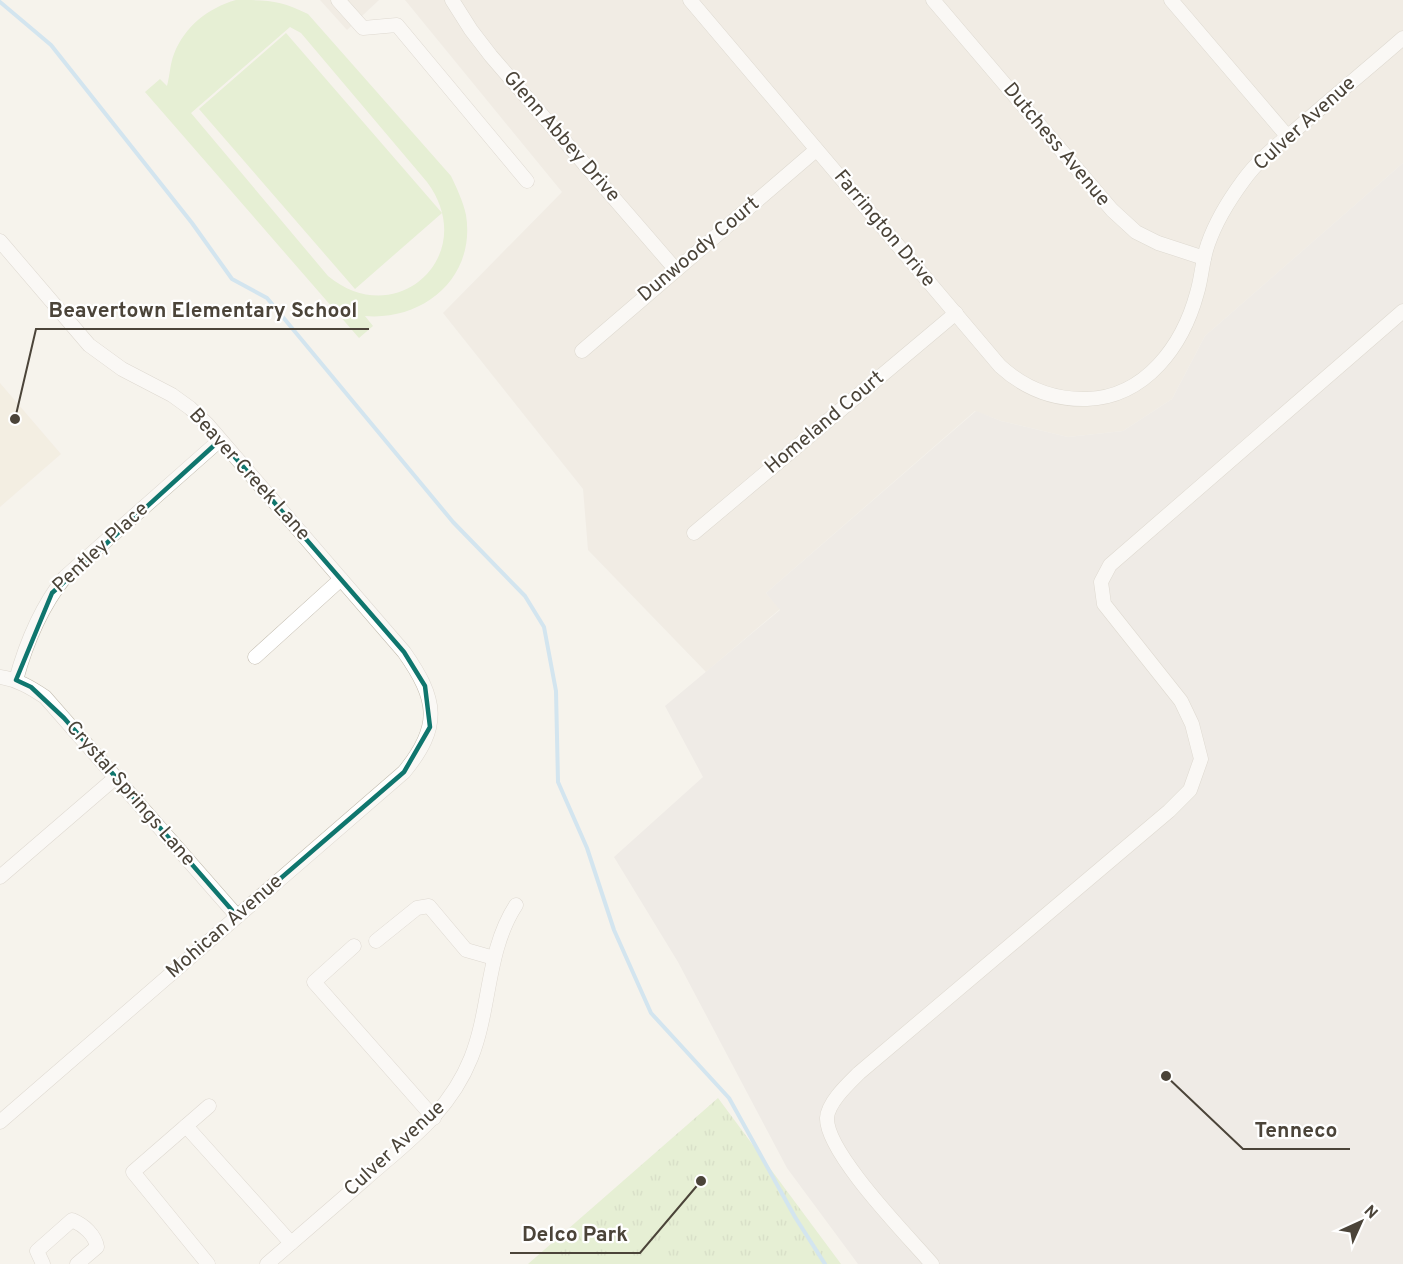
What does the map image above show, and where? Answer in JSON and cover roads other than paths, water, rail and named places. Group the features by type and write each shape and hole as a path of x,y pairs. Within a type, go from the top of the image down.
{"street":[{"path":"338,0 363,28 397,26 527,181"},
{"name":"Glenn Abbey Drive","path":"452,0 491,56 676,270"},
{"name":"Farrington Drive","path":"690,0 1000,366 1019,381 1055,396 1098,399 1112,395"},
{"name":"Dutchess Avenue","path":"933,0 1112,210 1136,232 1204,258"},
{"path":"1171,0 1288,137"},
{"name":"Culver Avenue","path":"1112,395 1133,386 1149,375 1179,339 1198,292 1208,243 1230,198 1246,177 1266,155 1403,38"},
{"name":"Dunwoody Court","path":"582,351 816,150"},
{"name":"Beaver Creek Lane","path":"0,241 89,345 122,369 172,395 190,408 220,440 404,652 425,686 431,719"},
{"path":"932,1264 853,1172 832,1138 827,1117 836,1098 859,1072 1160,819 1190,790 1201,759 1192,724 1180,701 1104,604 1101,582 1110,565 1403,311"},
{"name":"Homeland Court","path":"694,533 956,313"},
{"name":"Pentley Place","path":"16,680 26,647 40,614 52,593 65,577 220,440"},
{"path":"255,657 341,579"},
{"path":"0,677 16,680"},
{"name":"Crystal Springs Lane","path":"16,680 31,687 45,698 237,916"},
{"name":"Mohican Avenue","path":"0,1122 404,772 427,739 431,719"},
{"path":"0,877 115,778"},
{"name":"Culver Avenue","path":"267,1264 434,1118 456,1090 471,1058 502,931 516,905"},
{"path":"376,940 417,908 429,906 466,950 494,958"},
{"path":"354,946 314,982 434,1118"},
{"path":"208,1264 133,1172 209,1106"},
{"path":"186,1126 291,1243"},
{"path":"43,1264 38,1251 72,1221 82,1224 96,1240 97,1247 77,1264"}],"waterway":[{"path":"0,2 51,45 192,223 232,279 267,298 453,522 525,596 544,627 556,691 558,782 587,848 614,930 651,1013 729,1098 795,1217 825,1264"}],"place":[{"name":"Beavertown Elementary School","path":"15,419"},
{"name":"Tenneco","path":"1166,1076"},
{"name":"Delco Park","path":"701,1181"}]}
